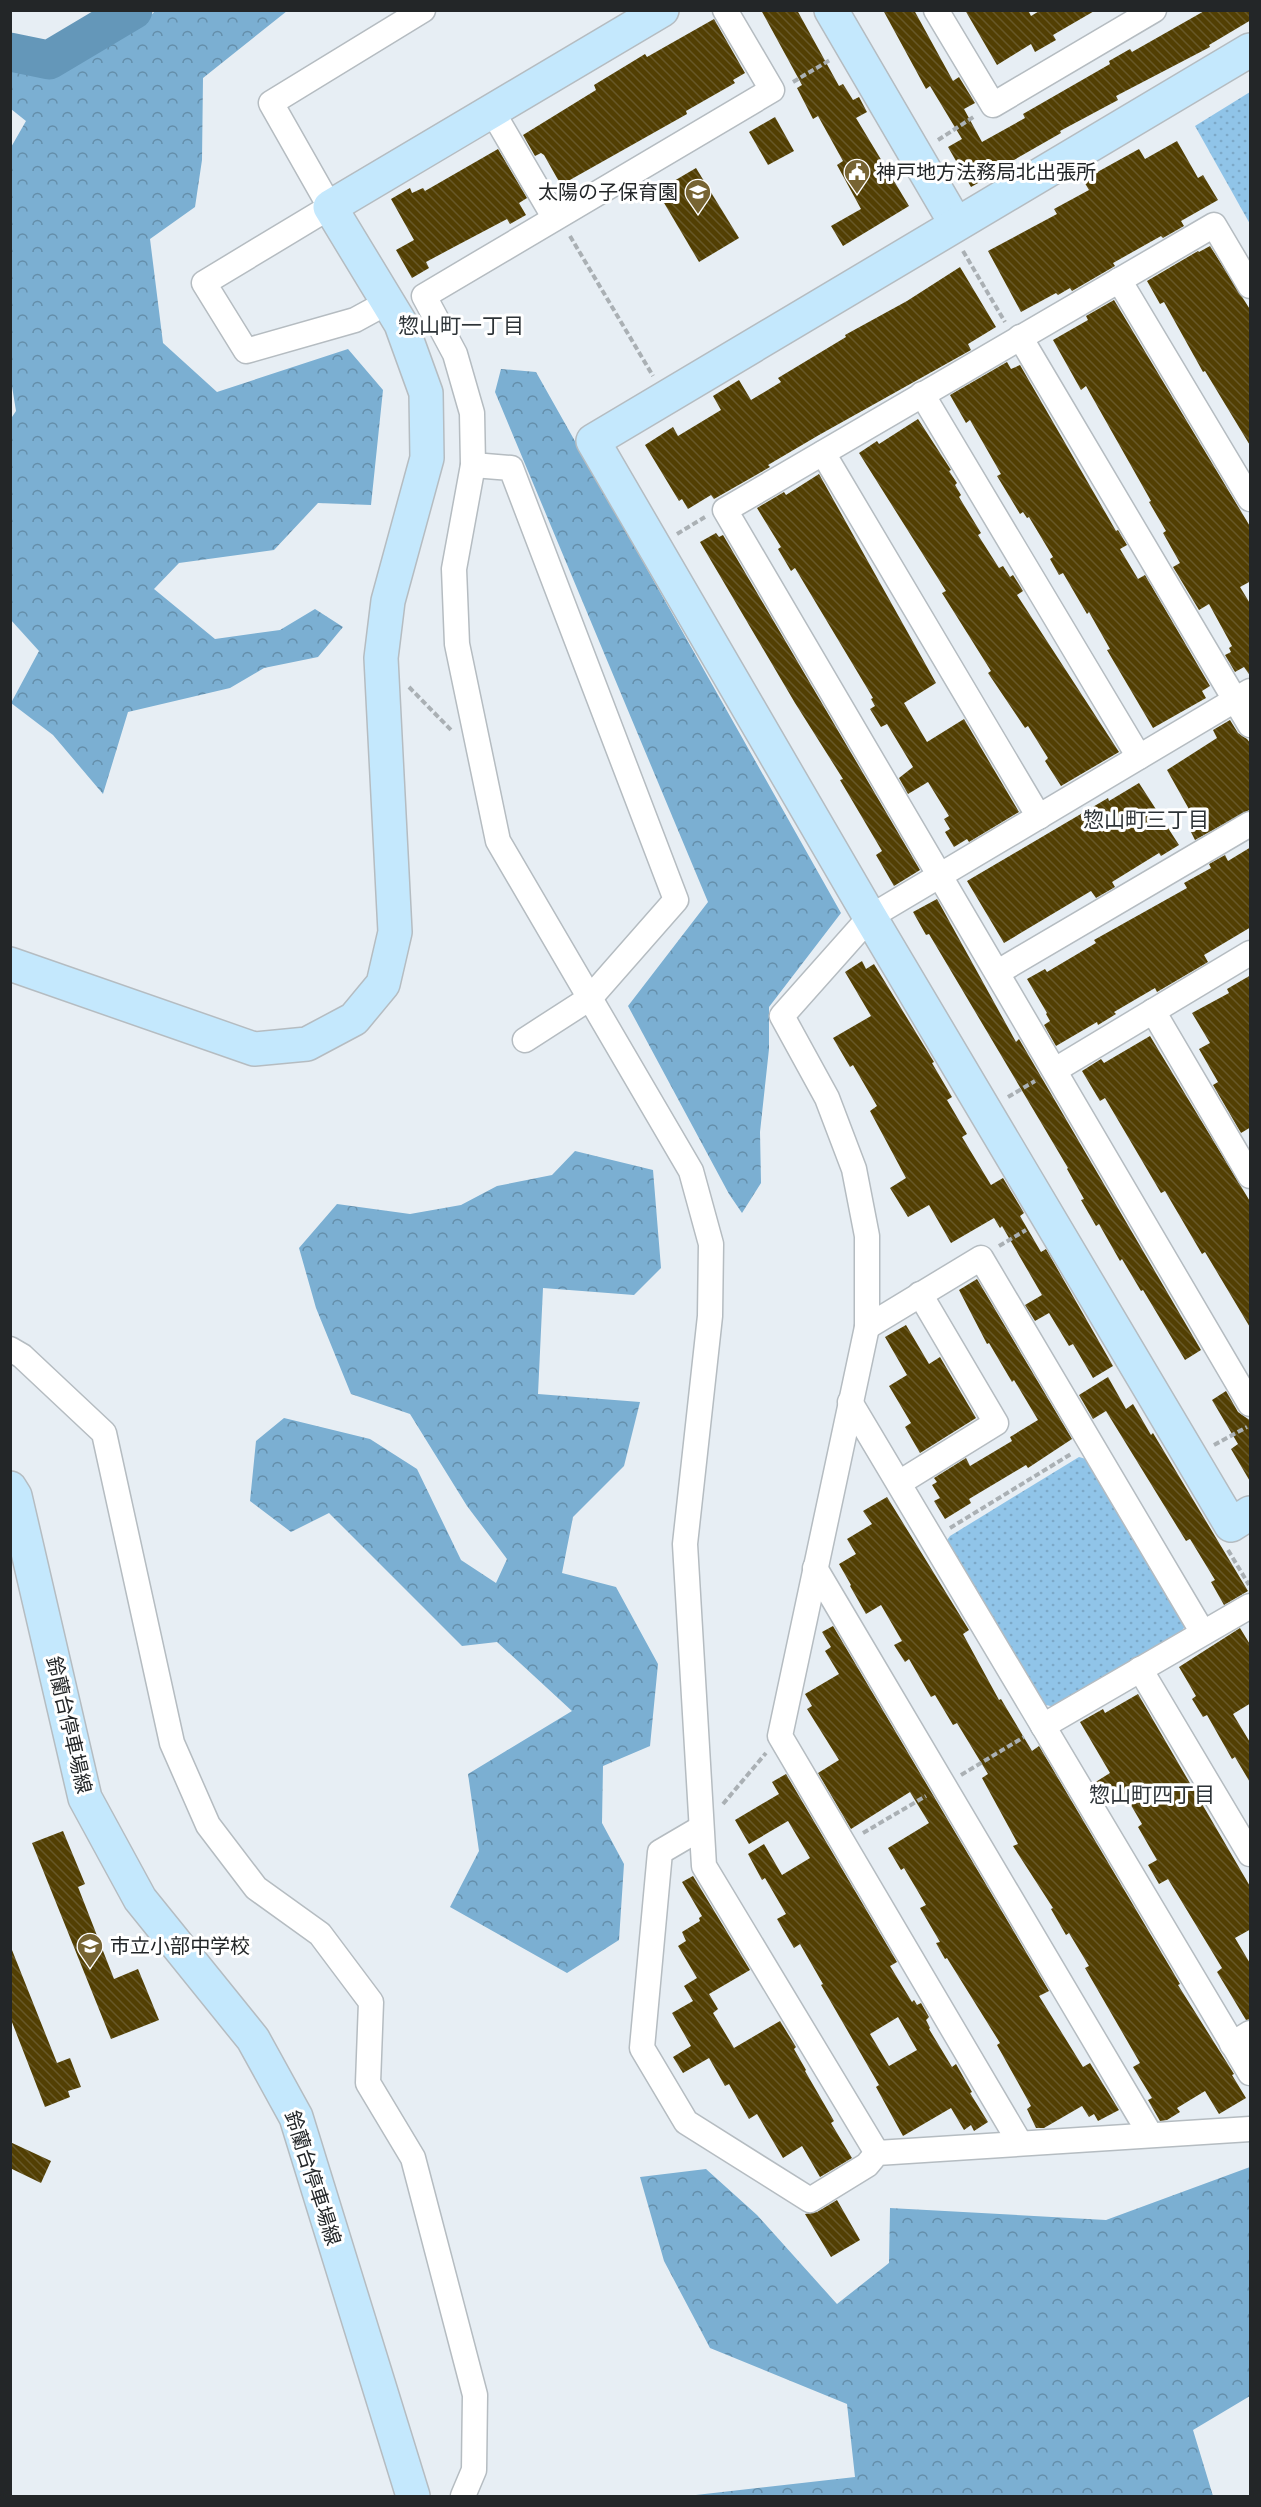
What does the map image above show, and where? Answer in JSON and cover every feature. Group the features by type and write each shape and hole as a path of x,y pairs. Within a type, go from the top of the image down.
{"street":[{"path":"10,964 254,1049 307,1044 354,1019 382,984 395,932 381,658 388,601 427,458 426,393 401,324 330,207 271,103 423,10"},
{"path":"388,302 355,320 246,351 204,283 662,10"},
{"path":"725,10 772,90 424,296 455,354 472,413 473,465 454,569 457,644 498,841 691,1171 711,1244 710,1316 685,1544 704,1866 877,2153"},
{"path":"831,10 956,224"},
{"path":"936,10 993,105 1154,10"},
{"path":"1251,50 593,441 870,917 1231,1525 1251,1513"},
{"path":"492,111 554,217"},
{"path":"1251,286 1214,225 725,510 1251,1404"},
{"path":"1119,280 1251,499"},
{"path":"1020,337 1243,695 1251,725"},
{"path":"922,394 1139,757"},
{"path":"823,453 1039,817"},
{"path":"473,465 512,468 676,900 590,998 525,1040"},
{"path":"1020,2143 780,1736 867,1327 867,1236 854,1169 827,1098 782,1016 870,917 1243,695"},
{"path":"998,972 1251,824"},
{"path":"1055,1070 1251,953"},
{"path":"1153,1011 1251,1176"},
{"path":"867,1327 981,1258 1203,1633"},
{"path":"898,1483 996,1423 921,1294"},
{"path":"10,1349 22,1356 104,1433 172,1743 208,1825 256,1888 320,1934 371,2002 368,2083 413,2158 475,2395 474,2470 463,2496"},
{"path":"850,1402 1043,1726 1241,2038 1251,2073"},
{"name":"鈴蘭台停車場線","path":"10,1488 15,1497 85,1798 140,1899 254,2040 296,2117 413,2496"},
{"path":"815,1568 1150,2134"},
{"path":"1043,1726 1203,1633 1247,1616"},
{"path":"1140,1669 1251,1854"},
{"path":"701,1828 660,1852 642,2048 686,2122 810,2200 867,2165 877,2153 1251,2129"}],"path":[{"path":"772,90 782,88 836,56"},
{"path":"929,146 993,105"},
{"path":"554,217 564,226 655,379"},
{"path":"956,224 960,247 1007,325 1020,337"},
{"path":"670,538 710,514 725,510"},
{"path":"381,658 480,760"},
{"path":"999,1102 1055,1070"},
{"path":"981,1258 1048,1216"},
{"path":"1208,1449 1251,1424"},
{"path":"932,1539 1090,1442"},
{"path":"1226,1547 1251,1587"},
{"path":"701,1828 780,1736"}],"shaded area":[{"path":"1250,92 1250,224 1195,126"},
{"path":"1079,1457 1093,1461 1187,1622 1180,1635 1060,1708 1041,1704 945,1543 950,1536"}],"green space":[{"path":"155,11 287,11 203,78 202,160 195,207 150,239 163,343 217,392 348,349 383,390 371,505 318,503 274,550 179,563 154,589 215,639 280,630 315,609 343,627 318,657 264,668 230,688 128,712 103,794 53,735 11,703 39,651 10,619 10,420 16,411 10,374 10,149 26,121 11,109 11,66 54,74 145,22"},
{"path":"501,369 536,372 841,913 769,1007 769,1049 760,1132 761,1183 742,1213 729,1194 628,1006 708,902 495,392"},
{"path":"575,1151 653,1170 661,1268 634,1295 543,1288 538,1394 640,1402 624,1466 573,1517 562,1573 616,1587 658,1664 650,1746 603,1766 602,1823 624,1864 619,1940 567,1973 450,1907 479,1851 468,1774 572,1711 497,1642 462,1646 329,1513 291,1532 250,1501 256,1441 284,1418 370,1439 417,1469 461,1560 496,1583 507,1559 467,1506 410,1414 351,1394 316,1308 299,1248 337,1204 410,1214 461,1205 497,1186 552,1175"},
{"path":"1250,2167 1250,2396 1193,2430 1213,2496 687,2496 855,2477 847,2404 710,2348 664,2261 640,2177 706,2169 757,2215 837,2304 889,2263 890,2208 1106,2220"}],"building":[{"path":"761,10 797,10 839,86 843,84 853,100 859,97 867,112 856,118 909,206 843,246 831,226 861,209 837,165 843,161 818,116 813,119 797,88 802,85"},
{"path":"883,10 914,10 953,81 959,77 975,103 964,109 982,142 1025,118 1023,114 1110,64 1109,61 1130,49 1132,52 1206,10 1251,10 1251,20 1209,45 1210,47 1116,96 1118,100 1060,131 1061,133 971,187 948,147 962,139 930,86 926,89"},
{"path":"965,10 1028,10 1031,16 1041,10 1096,10 1053,35 1056,40 1035,52 1031,44 997,65"},
{"path":"714,19 745,73 733,80 735,83 686,111 687,114 561,185 544,155 541,153 535,156 523,135 596,90 594,85 645,54 647,57"},
{"path":"775,117 794,151 768,165 749,132"},
{"path":"1177,141 1198,178 1203,175 1218,200 1181,221 1184,226 1113,263 1115,266 1072,291 1070,288 1058,295 1056,293 1021,312 988,251 1057,214 1054,209 1089,190 1083,180 1139,149 1145,159"},
{"path":"498,149 527,198 519,203 526,215 510,224 507,219 426,262 429,268 412,278 396,250 414,240 391,199 410,188 412,193 423,188 425,191"},
{"name":"太陽の子保育園","path":"696,168 739,238 699,262 657,191"},
{"path":"1210,246 1251,311 1251,447 1205,371 1203,372 1164,302 1160,304 1147,281"},
{"path":"960,267 996,327 968,344 971,350 819,435 768,465 770,467 714,499 711,495 688,509 682,499 679,501 645,445 673,427 678,436 721,410 713,396 739,380 751,400 781,382 778,378 846,337 845,335 907,301"},
{"path":"1114,300 1251,528 1251,581 1240,587 1251,605 1251,677 1244,667 1235,672 1225,655 1231,652 1229,648 1232,646 1209,604 1199,610 1173,567 1180,563 1163,533 1166,531 1149,502 1151,501 1086,386 1081,390 1053,340 1088,320 1086,316"},
{"path":"1007,362 1011,369 1020,365 1116,531 1118,530 1127,545 1120,549 1138,579 1145,575 1210,686 1202,691 1206,698 1153,728 1107,650 1110,649 1089,612 1087,614 1063,573 1059,575 1050,559 1053,557 1029,517 1027,518 1023,512 1020,514 997,476 1001,474 970,420 966,423 950,395"},
{"path":"918,419 951,470 949,471 961,495 959,497 981,533 978,535 999,568 1003,566 1010,577 1013,575 1023,591 1017,595 1119,752 1061,786 1045,761 1048,758 1028,726 1025,728 988,673 991,671 942,593 946,591 859,453 877,441 879,444"},
{"path":"819,474 936,683 904,703 927,742 964,719 1019,812 969,842 967,839 954,847 945,832 950,829 944,819 949,816 928,782 908,794 899,778 913,767 887,724 881,727 870,709 875,706 871,699 873,698 795,568 791,571 778,549 781,547 757,508 784,492 786,495"},
{"path":"716,533 719,537 723,535 920,870 894,886 876,855 882,851 840,780 843,779 795,703 700,542"},
{"path":"1230,720 1238,733 1251,744 1251,809 1195,840 1191,832 1199,827 1167,770 1217,738 1213,730"},
{"path":"1139,783 1179,845 1161,856 1159,853 1112,882 1115,887 1096,898 1091,891 1004,943 967,881 1108,798 1109,801"},
{"path":"1251,847 1251,927 1204,955 1208,962 1157,992 1155,988 1114,1012 1116,1014 1098,1025 1097,1022 1056,1046 1044,1025 1050,1021 1047,1013 1027,979 1045,969 1047,972 1096,943 1094,940 1187,888 1184,883 1211,868 1209,864 1225,855 1228,861"},
{"path":"937,899 1016,1042 1019,1039 1201,1350 1185,1360 1143,1290 1141,1291 1122,1259 1120,1261 1099,1224 1096,1226 1081,1200 1084,1199 1068,1168 929,934 926,935 913,912"},
{"path":"862,961 866,969 874,964 934,1062 932,1063 952,1097 947,1100 967,1134 962,1137 991,1185 1003,1178 1024,1213 1020,1216 1041,1252 1046,1249 1113,1366 1093,1378 1073,1344 1069,1346 1049,1313 1035,1321 1025,1305 1042,1295 1002,1226 1000,1228 994,1218 951,1243 929,1205 908,1217 890,1188 906,1178 870,1111 877,1106 853,1065 850,1067 833,1038 871,1016 845,972"},
{"path":"1251,975 1251,1127 1241,1133 1213,1085 1218,1082 1199,1049 1210,1043 1192,1013 1229,993 1227,989"},
{"path":"1150,1036 1251,1203 1251,1329 1205,1252 1202,1254 1165,1191 1161,1193 1105,1098 1100,1101 1082,1071 1101,1059 1104,1063"},
{"path":"977,1279 1072,1439 1028,1468 1026,1465 969,1499 971,1503 945,1519 934,1501 940,1498 932,1485 937,1482 934,1478 966,1458 970,1466 1012,1441 1010,1437 1038,1420 1014,1380 1012,1382 989,1343 987,1344 959,1290"},
{"path":"906,1325 929,1364 940,1357 976,1418 920,1453 905,1427 911,1423 889,1386 907,1375 885,1337"},
{"path":"1108,1377 1126,1409 1133,1404 1151,1435 1153,1433 1248,1591 1224,1605 1211,1582 1215,1580 1190,1539 1186,1541 1106,1411 1093,1419 1079,1395"},
{"path":"1226,1391 1238,1412 1251,1421 1251,1483 1231,1449 1238,1444 1212,1400"},
{"path":"887,1497 969,1630 963,1634 999,1700 1001,1699 1032,1751 1039,1746 1180,1984 1178,1985 1234,2074 1232,2075 1246,2098 1219,2114 1205,2091 1177,2108 1180,2112 1167,2120 1160,2121 1148,2100 1152,2098 1133,2067 1140,2063 1085,1968 1089,1966 1069,1933 1066,1935 1051,1909 1053,1908 1013,1846 1018,1844 982,1778 988,1774 957,1723 953,1725 935,1695 931,1697 909,1659 905,1662 894,1645 902,1641 881,1605 866,1614 850,1586 839,1564 856,1554 847,1539 872,1524 863,1511"},
{"path":"833,1626 1049,1991 1039,1996 1083,2067 1090,2063 1119,2110 1098,2121 1094,2114 1089,2117 1082,2106 1044,2128 1036,2128 1027,2109 1031,2106 997,2045 1000,2043 947,1958 945,1959 936,1943 940,1942 920,1908 926,1905 904,1868 901,1870 888,1848 929,1823 910,1792 851,1829 818,1773 839,1760 807,1709 812,1706 805,1694 839,1674 825,1651 831,1647 822,1632"},
{"path":"1240,1628 1251,1646 1251,1703 1233,1714 1251,1744 1251,1784 1235,1757 1232,1759 1207,1715 1203,1717 1192,1699 1196,1696 1179,1667"},
{"path":"1138,1694 1251,1888 1251,1929 1235,1938 1251,1965 1251,2019 1246,2020 1217,1972 1222,1968 1168,1879 1159,1884 1148,1865 1157,1860 1138,1827 1142,1824 1121,1788 1103,1799 1094,1783 1110,1773 1080,1722 1103,1709 1105,1713"},
{"path":"786,1774 897,1962 890,1966 912,2002 914,2000 917,2005 921,2003 929,2017 926,2020 929,2029 952,2067 956,2064 988,2122 974,2131 971,2125 964,2130 951,2108 903,2136 876,2087 879,2085 800,1944 794,1948 777,1919 786,1914 765,1878 762,1880 748,1854 764,1844 782,1875 810,1858 788,1821 749,1844 735,1820 779,1794 772,1782","holes":["898,2017 917,2050 889,2066 870,2034"]},
{"path":"63,1831 85,1884 78,1887 114,1979 138,1969 159,2020 111,2039 32,1843"},
{"path":"693,1876 750,1970 709,1994 718,2009 713,2013 734,2048 780,2021 834,2121 831,2123 852,2158 820,2177 802,2146 783,2158 757,2114 749,2119 729,2084 725,2086 709,2058 683,2073 673,2057 691,2046 672,2013 693,2001 684,1986 697,1978 678,1946 686,1941 682,1932 700,1921 699,1918 702,1916 682,1882"},
{"path":"10,1945 57,2063 70,2058 81,2087 68,2091 70,2097 45,2107 10,2017"},
{"path":"10,2142 51,2161 41,2183 10,2168"},
{"path":"837,2200 860,2240 831,2257 805,2214 817,2212"}],"waterway":[{"path":"10,52 49,60 133,10"}],"place":[{"name":"神戸地方法務局北出張所","path":"857,195"},
{"name":"太陽の子保育園","path":"698,215"},
{"name":"市立小部中学校","path":"90,1969"}],"district":[{"name":"惣山町一丁目","path":"461,325"},
{"name":"惣山町三丁目","path":"1146,819"},
{"name":"惣山町四丁目","path":"1152,1794"}]}
